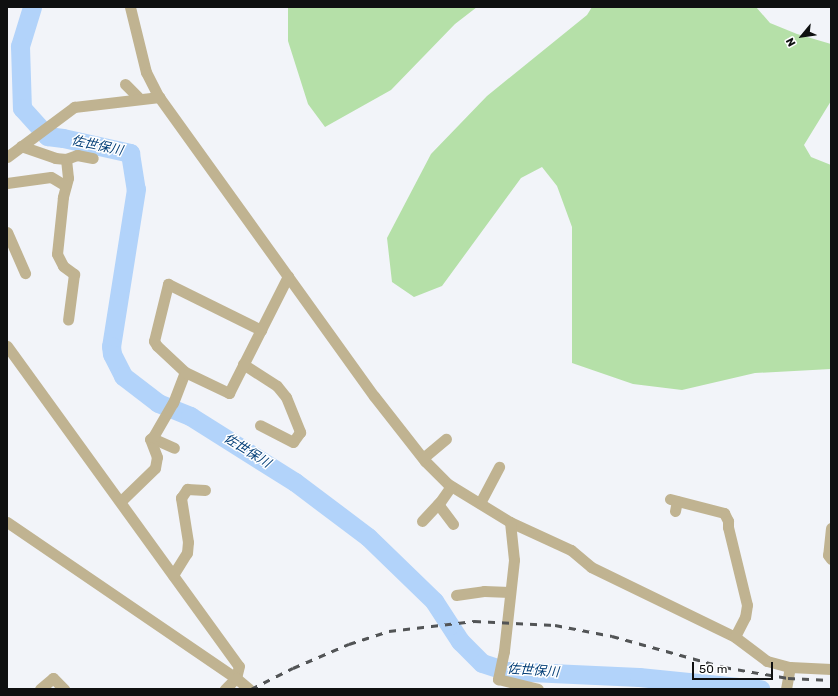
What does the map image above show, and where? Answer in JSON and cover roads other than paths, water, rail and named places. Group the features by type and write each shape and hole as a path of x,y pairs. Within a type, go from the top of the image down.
{"street":[{"path":"130,7 146,72 159,97 374,396 423,458 451,486 510,522 571,550 591,567 735,637 768,661 790,666 831,668"},
{"path":"125,84 140,99"},
{"path":"7,156 74,107 159,97"},
{"path":"20,146 55,158 66,159 77,155 93,158"},
{"path":"66,159 68,178 57,254 63,266 74,274 68,320"},
{"path":"7,183 51,177 66,186"},
{"path":"7,232 25,274"},
{"path":"260,330 168,284 154,333 154,341 157,346 185,372 229,393 288,276"},
{"path":"7,346 121,501 239,666 242,683"},
{"path":"243,364 277,386 282,391 286,397 300,432 293,442 260,425"},
{"path":"121,501 155,468 156,457 150,439 153,438 173,403 185,372"},
{"path":"153,438 174,448"},
{"path":"423,458 446,439"},
{"path":"480,503 494,469"},
{"path":"422,521 438,504 451,486"},
{"path":"173,575 187,553 188,542 181,498 187,489 205,490"},
{"path":"438,504 453,524"},
{"path":"674,504 724,513 728,521 728,527 747,605 745,617 735,637"},
{"path":"7,522 242,683"},
{"path":"510,522 514,560 504,651 498,679 538,689"},
{"path":"831,528 828,555 831,559"},
{"path":"456,594 484,590 510,592"},
{"path":"787,685 790,666"},
{"path":"40,689 53,678 64,689"},
{"path":"225,689 242,683"}],"waterway":[{"name":"佐世保川","path":"32,7 20,46 22,108 47,136 63,138 130,153 136,189 111,346 112,354 123,376 158,403 190,416 295,482 368,537 434,601 460,641 482,663 506,671 639,677 760,689"}],"railway":[{"path":"251,689 293,668 349,644 389,631 474,621 555,625 612,636 724,667 788,678 831,680"}]}
